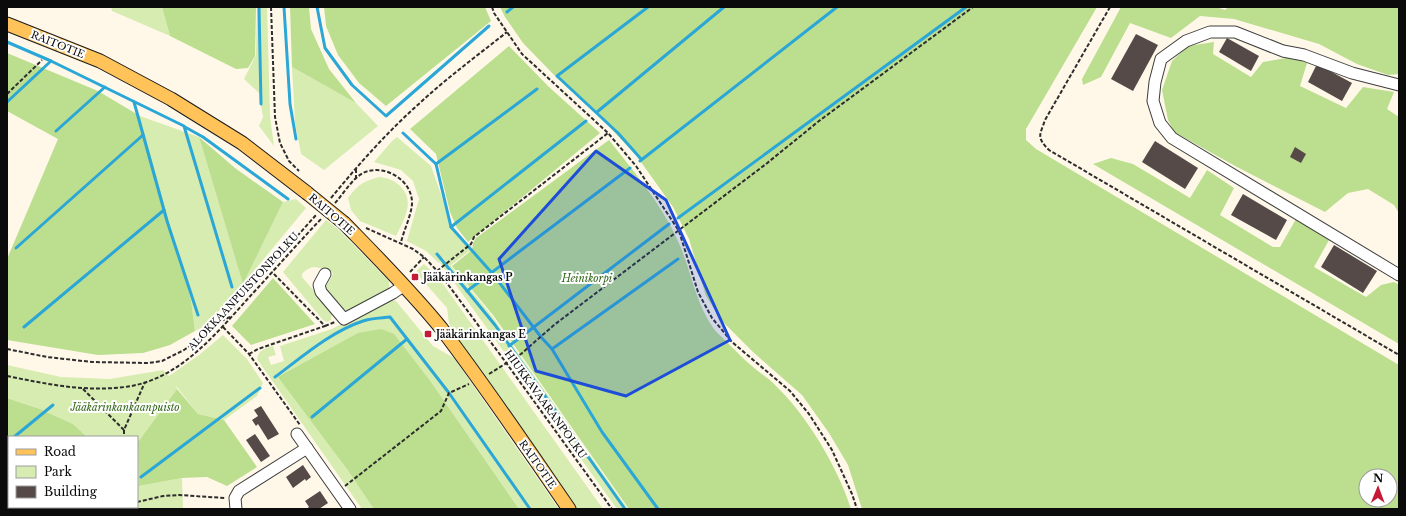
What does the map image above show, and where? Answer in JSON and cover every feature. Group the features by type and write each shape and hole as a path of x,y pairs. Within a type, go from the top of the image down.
{"main road":[{"name":"RAITOTIE","path":"7,24 100,61 171,99 242,143 307,192 344,223 404,286 444,333 497,405 569,509"}],"street":[{"path":"1399,85 1352,73 1304,55 1283,51 1235,32 1210,32 1186,41 1161,59 1155,82 1153,101 1160,123 1172,138 1399,275"},
{"path":"325,274 319,285 320,292 344,319 404,286"},
{"path":"297,434 350,509"},
{"path":"236,504 240,491 307,448"}],"path":[{"path":"271,7 275,117 280,143 289,160 299,171"},
{"path":"492,7 494,13 522,54 608,133 636,166 679,231 698,292 712,318 732,342 790,391 809,414 832,450 852,494 857,509"},
{"path":"515,358 554,325 766,164 818,121 973,7"},
{"path":"1110,7 1045,120 1040,133 1041,142 1049,150 1399,355"},
{"path":"331,198 355,168 420,102 507,32"},
{"path":"7,94 42,60"},
{"path":"437,271 471,244 474,236 608,133"},
{"path":"355,168 356,178"},
{"path":"333,205 356,178 364,173 381,170 391,173 400,178 407,186 412,206 400,242"},
{"path":"7,349 92,362 149,363 162,361 184,350 207,334 219,323 236,306 321,210"},
{"name":"ALOKKAANPUISTONPOLKU","path":"7,376 60,387 82,389 126,387 145,382 172,370 188,359 223,327 323,216"},
{"name":"HIUKKAVAARANPOLKU","path":"361,225 413,249 424,257 437,271 507,364 612,509"},
{"path":"410,272 424,257"},
{"path":"249,354 258,349 325,326 272,272"},
{"path":"219,323 234,314"},
{"path":"223,327 249,354 259,367"},
{"path":"124,436 124,430 145,382"},
{"path":"344,487 441,411 449,393 460,387"},
{"path":"82,389 124,430"},
{"path":"138,502 163,496 179,495 236,504"}],"highlighted area":[{"path":"596,151 666,200 730,340 626,396 536,371 499,259"}],"green space":[{"path":"111,7 162,7 170,36 112,11"},
{"path":"162,7 256,7 255,56 248,68 236,69 170,36"},
{"path":"257,7 267,7 270,116 274,146 259,126 263,117 259,93 244,79 256,55"},
{"path":"290,7 309,7 311,29 329,69 356,103 292,67"},
{"path":"324,7 485,7 491,21 386,106 359,83 338,55 326,26"},
{"path":"500,7 1097,7 1026,129 1026,140 1036,149 1399,365 1399,509 862,509 848,465 829,433 802,395 753,352 722,321 706,296 689,239 673,207 636,155 599,116 556,77 523,43"},
{"path":"1121,7 1216,7 1225,10 1228,7 1399,7 1399,74 1388,75 1357,64 1319,44 1234,19 1200,16 1171,38 1130,23 1101,77 1083,85 1082,79"},
{"path":"1214,42 1213,54 1251,77 1263,62 1292,57 1307,63 1300,86 1346,108 1363,87 1394,92 1387,109 1399,117 1399,213 1394,205 1368,189 1348,193 1325,212 1237,167 1174,132 1168,120 1162,90 1172,61 1188,46"},
{"path":"509,46 549,87 600,133 468,242 457,228 450,212 436,154 410,129"},
{"path":"7,53 98,91 140,116 191,300 195,331 170,345 143,353 98,355 7,340 7,259 58,139 7,111"},
{"path":"292,67 356,103 378,126 324,170 301,154 295,123"},
{"path":"140,116 199,137 243,283 283,202 296,199 306,208 243,284 205,326 195,331 191,300"},
{"path":"199,137 235,168 283,202 243,284"},
{"path":"397,137 431,166 443,200 450,228 471,250 451,266 492,316 628,509 617,509 440,263 447,256 439,263 426,251 407,241 419,199 413,181 401,170 374,162"},
{"name":"Heinikorpi","path":"609,140 649,191 667,219 685,258 703,310 714,329 746,361 774,384 798,410 820,442 838,476 851,509 629,509 493,315 452,266 472,250 473,243 476,238"},
{"path":"1111,158 1133,164 1190,198 1207,170 1234,188 1220,215 1273,247 1280,247 1296,219 1329,240 1314,267 1366,297 1381,285 1394,282 1399,285 1399,344 1093,164"},
{"path":"379,177 397,183 405,192 407,197 408,203 406,213 396,236 360,221 351,210 348,198 352,193 361,184"},
{"path":"326,220 338,229 389,281 389,289 350,312 338,307 325,288 333,274 332,272 316,267 309,268 302,274 302,277 332,312 331,320 327,322 323,320 283,272"},
{"path":"424,264 438,277 603,509 577,509 455,336 449,323 447,308 418,275 417,270"},
{"path":"273,278 315,324 251,345 232,326"},
{"path":"389,299 396,301 433,346 454,358 559,509 519,509 431,382 347,469 376,509 362,509 257,359 261,351 273,346 276,355 268,357 271,365 284,361 280,346 332,329"},
{"path":"381,329 394,334 431,382 519,509 374,509 347,469 278,377 358,333"},
{"name":"Jääkärinkankaanpuisto","path":"223,335 247,359 263,383 257,396 224,420 198,414 176,386 177,389 138,442 138,436 86,436 73,424 40,409 7,398 7,365 61,377 110,379 163,370 169,376 199,355"},
{"path":"177,389 198,414 224,420 257,467 227,486 207,477 182,478 139,486 138,442"},
{"path":"7,398 40,409 73,424 86,436 8,436 7,480"},
{"name":"Jääkärinkankaanpuisto","path":"138,442 139,486 182,478 183,509 90,509 138,508"}],"building":[{"path":"1136,34 1158,45 1133,91 1111,79"},
{"path":"1227,38 1259,56 1251,71 1219,52"},
{"path":"1317,64 1352,83 1342,101 1308,82"},
{"path":"1155,141 1198,168 1185,189 1142,162"},
{"path":"1295,147 1306,154 1301,163 1290,157"},
{"path":"1243,194 1287,220 1276,240 1231,215"},
{"path":"1334,245 1377,271 1363,293 1321,267"},
{"path":"261,406 279,434 268,440 258,424 256,426 252,420 258,416 254,410"},
{"path":"255,434 270,456 261,462 246,440"},
{"path":"303,465 311,477 306,481 305,479 293,488 286,477"},
{"path":"7,482 8,482 8,508"},
{"path":"320,491 328,503 319,509 306,509 309,507 305,501"},
{"path":"72,508 73,509 58,509"}],"waterway":[{"path":"259,7 261,104"},
{"path":"284,7 290,104 296,139"},
{"path":"317,7 325,48 352,85 386,116 489,26"},
{"path":"507,12 513,7"},
{"path":"641,159 618,133 557,76 648,7"},
{"path":"597,112 724,7"},
{"path":"640,161 837,7"},
{"path":"678,218 966,7"},
{"path":"7,42 51,61 7,102"},
{"path":"51,61 184,126 232,287"},
{"path":"56,131 105,87"},
{"path":"436,164 537,89"},
{"path":"134,102 167,221 198,315"},
{"path":"451,227 586,121"},
{"path":"185,127 203,137 288,199"},
{"path":"403,133 436,164 451,227 492,273 552,349 602,432 658,509"},
{"path":"16,248 143,135"},
{"path":"467,291 630,168"},
{"path":"24,327 164,210"},
{"path":"509,346 669,224"},
{"path":"437,254 495,325 625,509"},
{"path":"552,349 678,259"},
{"path":"275,377 328,338 339,332 366,320 390,317 449,393 530,509"},
{"path":"312,417 407,339"},
{"path":"141,477 260,388"},
{"path":"15,436 53,405"}],"place":[{"name":"Jääkärinkangas P","path":"415,277"},
{"name":"Jääkärinkangas E","path":"428,334"}]}
